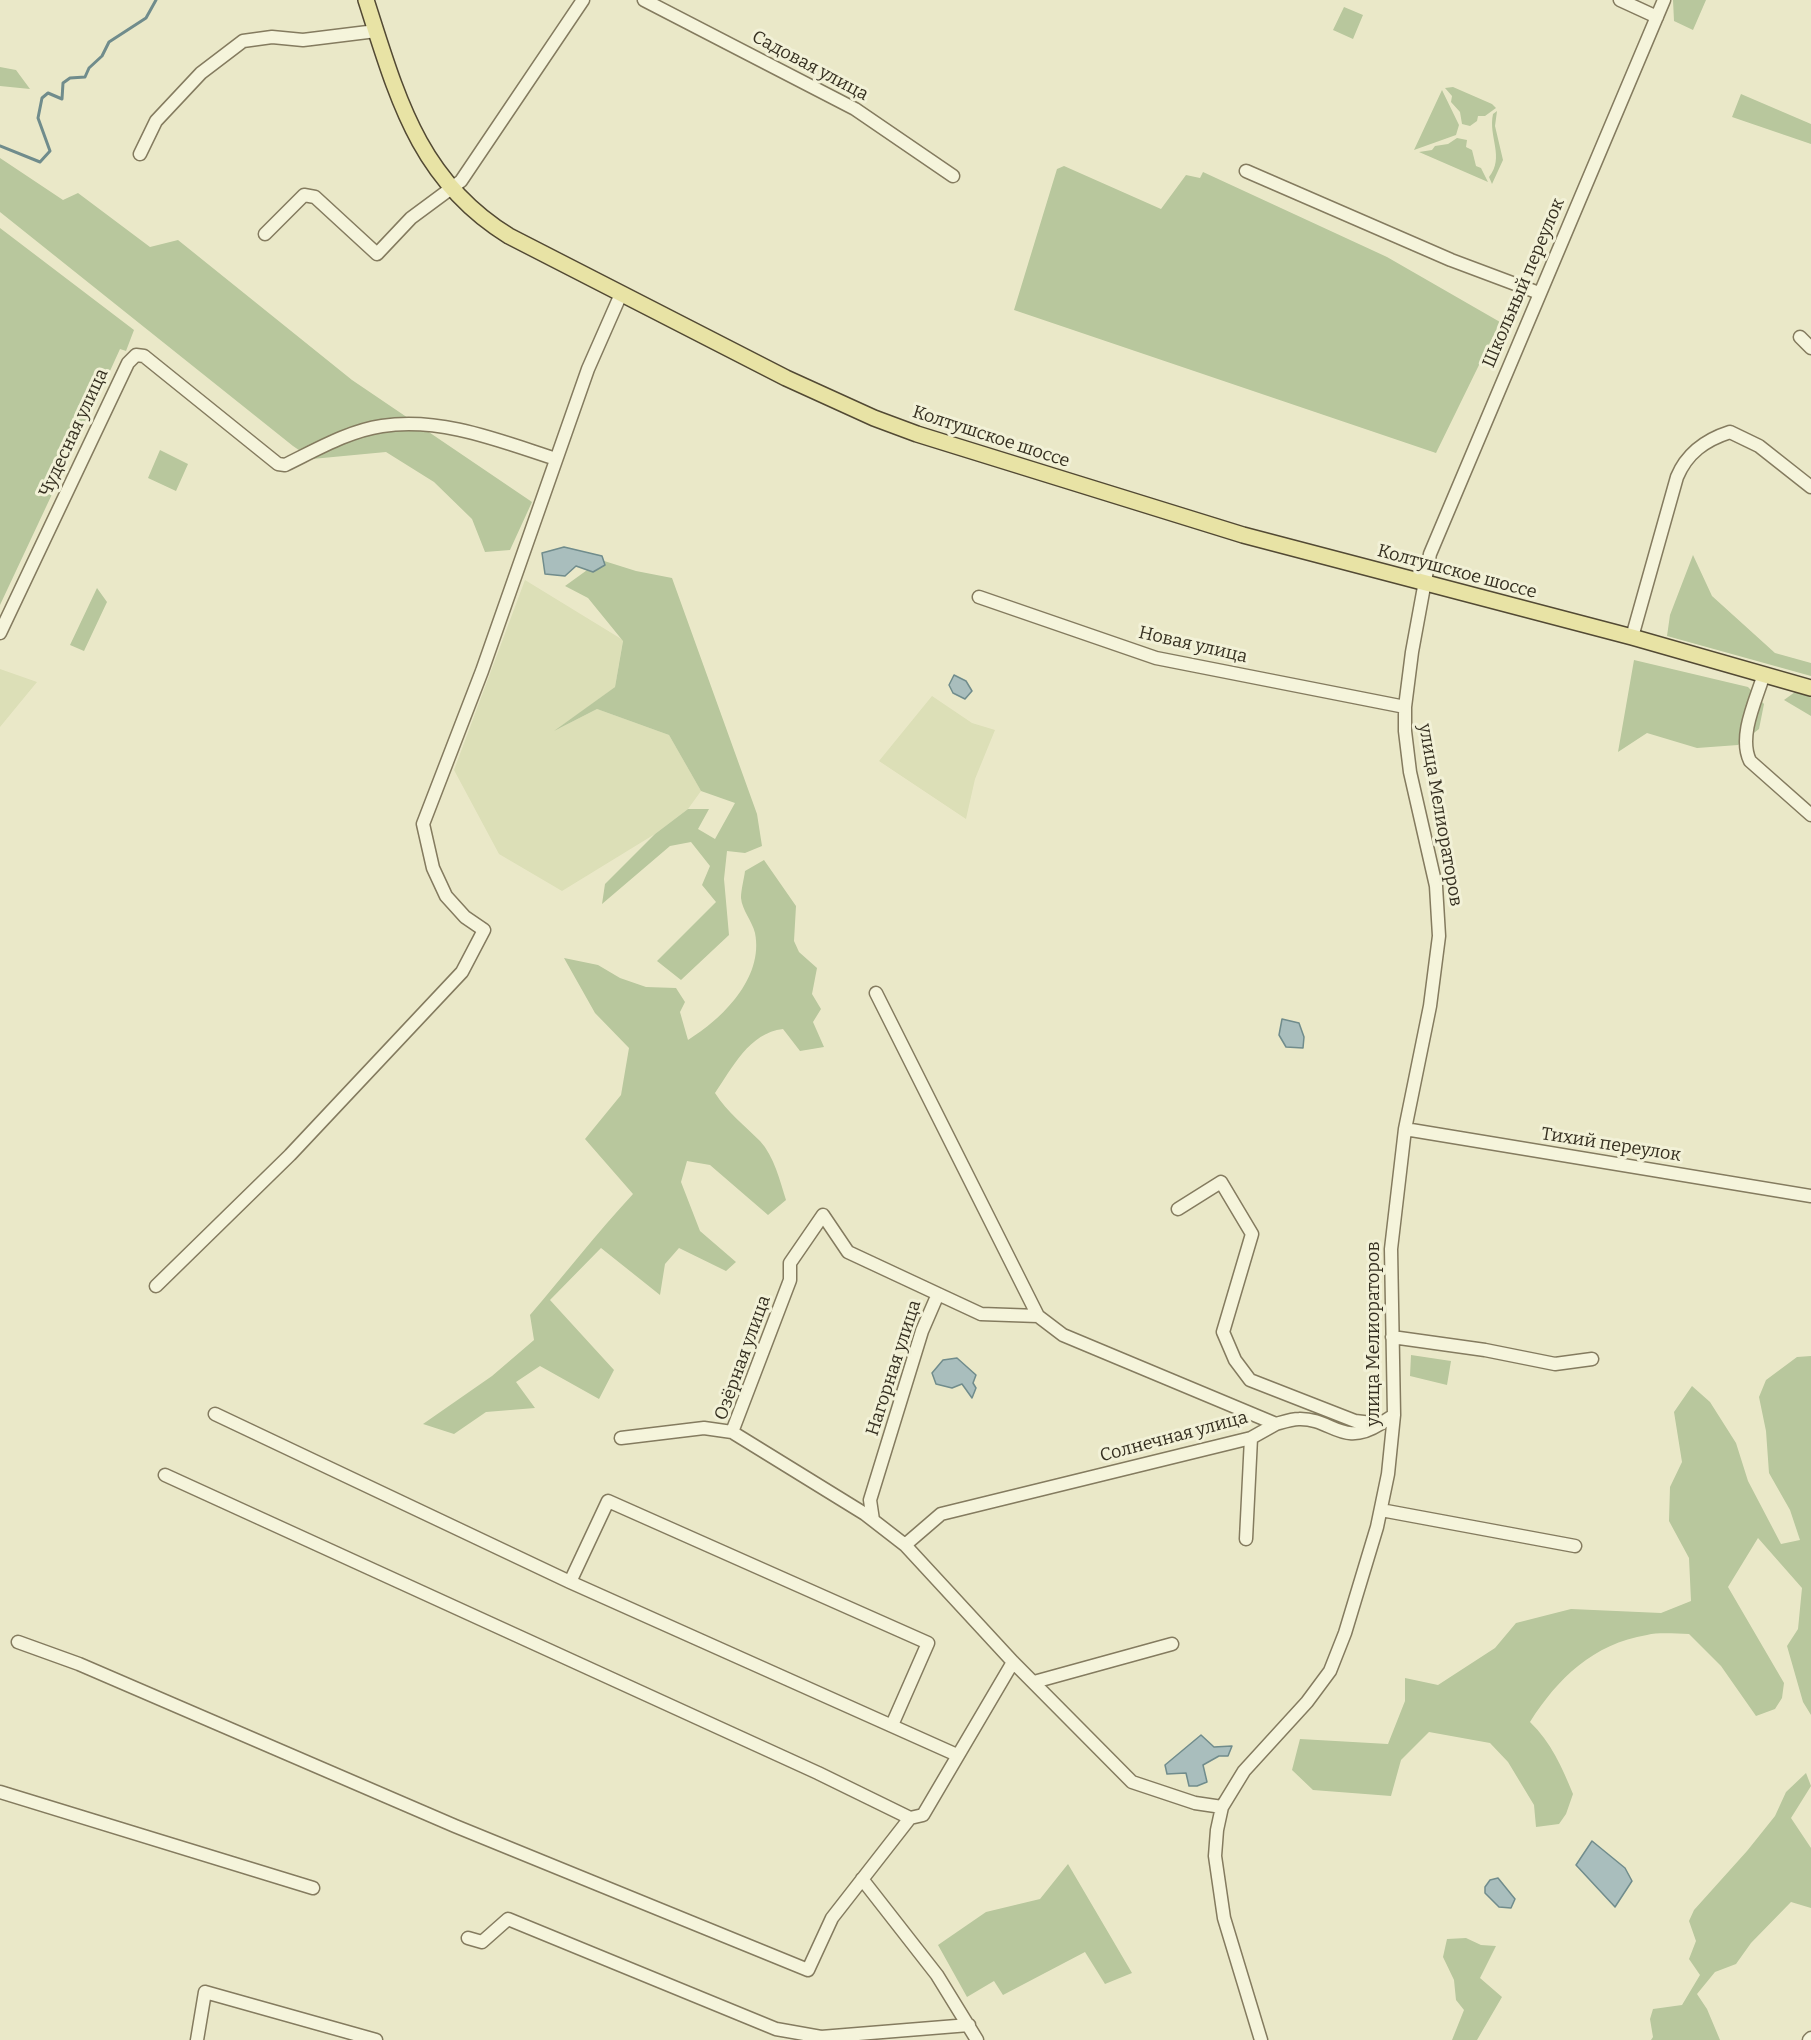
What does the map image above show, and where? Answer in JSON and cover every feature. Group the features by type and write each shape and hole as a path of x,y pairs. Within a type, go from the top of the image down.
{"main road":[{"name":"Колтушское шоссе","path":"366,0 413,132 451,188 468,207 488,222 621,294 786,378 874,418 1149,508 1632,637 1811,688"}],"street":[{"path":"265,234 304,195 315,197 377,254 411,218 461,181 583,0"},
{"name":"Садовая улица","path":"644,0 855,109 953,176"},
{"path":"1620,0 1657,17"},
{"name":"Школьный переулок","path":"1425,583 1430,554 1664,0"},
{"path":"140,154 156,121 201,73 243,40 272,37 303,40 376,31"},
{"path":"1246,171 1451,260 1539,292"},
{"path":"156,1286 290,1155 455,980 462,972 484,930 465,917 446,896 433,868 423,824 482,671 588,369 621,294"},
{"path":"1800,337 1811,348"},
{"name":"Чудесная улица","path":"0,633 128,363 136,355 144,356 267,455 285,465 362,431 382,426 417,423 449,427 556,459"},
{"path":"1632,637 1677,477 1684,461 1693,452 1711,438 1730,432 1759,446 1811,487"},
{"name":"улица Мелиораторов","path":"1262,2040 1232,1953 1224,1918 1215,1856 1222,1807 1244,1771 1307,1702 1330,1671 1345,1633 1381,1510 1392,1444 1394,1415 1390,1249 1405,1129 1430,1006 1440,912 1410,772 1405,707 1425,583"},
{"name":"Новая улица","path":"979,597 1156,658 1405,707"},
{"path":"1764,674 1746,738 1745,750 1750,761 1811,815"},
{"path":"876,993 1038,1316"},
{"name":"Тихий переулок","path":"1405,1129 1811,1196"},
{"path":"1178,1209 1221,1182 1251,1234 1223,1332 1234,1360 1250,1380 1355,1421 1380,1424"},
{"name":"Озёрная улица","path":"939,1294 848,1252 823,1215 790,1263 790,1280 732,1432 873,1520 905,1545 1013,1662 1132,1782 1195,1803 1222,1807"},
{"name":"Нагорная улица","path":"873,1520 870,1500 922,1331 939,1294 981,1314 1038,1316"},
{"name":"Солнечная улица","path":"1038,1316 1063,1335 1276,1424"},
{"path":"1392,1337 1485,1350 1555,1364 1592,1359"},
{"path":"214,1414 570,1582 957,1755"},
{"path":"1276,1424 1301,1418 1353,1434 1367,1432 1394,1415"},
{"name":"Солнечная улица","path":"905,1545 941,1514 1251,1438 1276,1424"},
{"path":"621,1438 704,1428 732,1432"},
{"path":"1246,1539 1251,1438"},
{"path":"165,1475 818,1773 910,1818"},
{"path":"570,1582 608,1501 928,1643 892,1725"},
{"path":"1381,1510 1575,1546"},
{"path":"18,1642 79,1664 455,1826 808,1970 832,1918 910,1818 923,1815 1013,1662"},
{"path":"1034,1682 1173,1644"},
{"path":"0,1792 313,1888"},
{"path":"862,1879 937,1975 977,2040"},
{"path":"468,1938 482,1942 508,1918 776,2029 821,2037 969,2025"},
{"path":"197,2040 205,1992 376,2040"}],"green space":[{"path":"1673,0 1706,0 1693,30 1674,21"},
{"path":"1344,7 1363,15 1353,39 1333,30"},
{"path":"0,67 16,70 30,89 0,86"},
{"path":"1453,87 1492,104 1496,108 1485,116 1478,116 1477,121 1470,126 1462,124 1460,112 1451,102 1452,96 1445,88"},
{"path":"1442,90 1459,125 1456,135 1414,150"},
{"path":"1741,94 1811,124 1811,144 1732,117"},
{"path":"1497,111 1495,126 1503,160 1492,184 1489,177 1494,169 1496,154 1492,122 1493,114"},
{"path":"1457,138 1467,140 1466,147 1472,150 1476,166 1481,168 1488,182 1419,152 1432,150 1435,146 1448,144"},
{"path":"0,158 63,200 78,193 150,247 178,240 352,380 532,502 510,550 485,552 472,519 434,482 386,452 312,459 293,446 0,212"},
{"path":"1064,166 1161,209 1186,175 1200,178 1203,172 1387,257 1500,322 1436,453 1014,310 1057,169"},
{"path":"0,228 134,330 126,351 120,349 74,450 69,448 65,455 69,458 0,605"},
{"path":"160,450 188,464 176,491 148,478"},
{"path":"1693,555 1712,596 1775,653 1811,663 1811,676 1667,636 1670,615"},
{"path":"601,560 636,571 672,578 757,814 762,846 745,853 727,851 724,879 729,935 681,980 657,961 716,902 702,885 710,866 691,842 670,846 602,904 605,884 655,834 688,809 709,809 698,829 715,839 735,803 701,791 669,735 597,709 554,731 615,687 623,641 588,598 565,586"},
{"path":"525,580 623,640 615,687 558,729 597,709 669,735 701,791 688,809 655,834 562,891 499,854 454,770"},
{"path":"97,588 107,602 84,651 70,645"},
{"path":"1634,660 1748,687 1764,704 1759,729 1738,745 1697,748 1647,733 1618,752"},
{"path":"0,669 37,682 0,727"},
{"path":"1795,692 1811,697 1811,716 1784,700"},
{"path":"932,696 972,723 995,730 975,779 966,819 879,761"},
{"path":"764,860 796,906 794,941 799,952 817,968 812,994 821,1009 813,1022 824,1047 800,1051 783,1029 771,1032 751,1044 735,1062 715,1093 731,1113 765,1147 776,1169 786,1200 768,1215 710,1165 687,1161 681,1182 700,1231 736,1262 726,1271 679,1248 665,1264 660,1295 601,1248 550,1300 614,1370 599,1399 540,1366 516,1382 535,1408 486,1412 454,1434 423,1424 492,1376 534,1340 530,1315 633,1194 585,1139 621,1095 629,1048 595,1013 564,958 598,965 620,978 646,987 676,988 685,1002 680,1012 688,1040 727,1009 747,981 756,950 755,933 743,907 741,892 745,871"},
{"path":"1411,1355 1451,1361 1447,1385 1410,1376"},
{"path":"1811,1356 1811,1715 1803,1702 1787,1646 1798,1629 1802,1588 1758,1538 1728,1587 1784,1683 1782,1698 1775,1709 1756,1716 1721,1666 1689,1634 1652,1634 1610,1646 1579,1665 1565,1678 1552,1691 1530,1722 1550,1746 1573,1794 1566,1814 1559,1824 1536,1827 1534,1805 1508,1762 1490,1743 1429,1732 1401,1760 1391,1796 1313,1790 1292,1770 1300,1739 1388,1744 1405,1701 1405,1678 1438,1685 1495,1648 1516,1623 1571,1609 1661,1613 1691,1601 1689,1558 1669,1521 1670,1487 1682,1462 1674,1412 1692,1386 1710,1402 1736,1443 1748,1481 1781,1544 1800,1540 1790,1510 1769,1473 1766,1431 1759,1397 1766,1380 1797,1357"},
{"path":"1806,1773 1811,1786 1791,1818 1811,1848 1811,1908 1791,1902 1751,1943 1736,1964 1715,1972 1697,1994 1707,2009 1720,2040 1651,2040 1653,2037 1650,2019 1653,2009 1682,2005 1700,1975 1689,1959 1696,1941 1689,1921 1694,1910 1747,1851 1775,1816 1786,1792"},
{"path":"1068,1864 1132,1973 1105,1984 1085,1952 1003,1995 994,1981 967,1997 938,1945 986,1912 1040,1899"},
{"path":"1466,1938 1481,1945 1496,1946 1480,1978 1502,1997 1477,2040 1452,2040 1464,2010 1456,2000 1454,1980 1443,1957 1447,1939"}],"shaded area":[{"path":"564,547 602,556 605,565 593,572 576,566 565,576 545,574 542,553"},
{"path":"954,675 966,681 972,691 965,699 953,693 949,685"},
{"path":"1282,1019 1299,1023 1304,1037 1303,1048 1286,1047 1279,1035"},
{"path":"957,1358 976,1375 973,1383 976,1388 972,1398 962,1384 952,1388 936,1384 932,1373 943,1360"},
{"path":"1201,1735 1214,1747 1232,1746 1228,1756 1219,1756 1203,1765 1207,1782 1189,1786 1186,1773 1167,1774 1165,1765"},
{"path":"1592,1841 1625,1868 1632,1881 1615,1907 1576,1865"},
{"path":"1498,1878 1515,1899 1511,1908 1499,1907 1485,1893 1485,1887 1490,1880"}],"waterway":[{"path":"0,146 40,162 50,151 38,118 42,98 48,93 62,99 63,83 70,78 85,77 89,68 102,56 109,42 146,18 156,0"}]}
